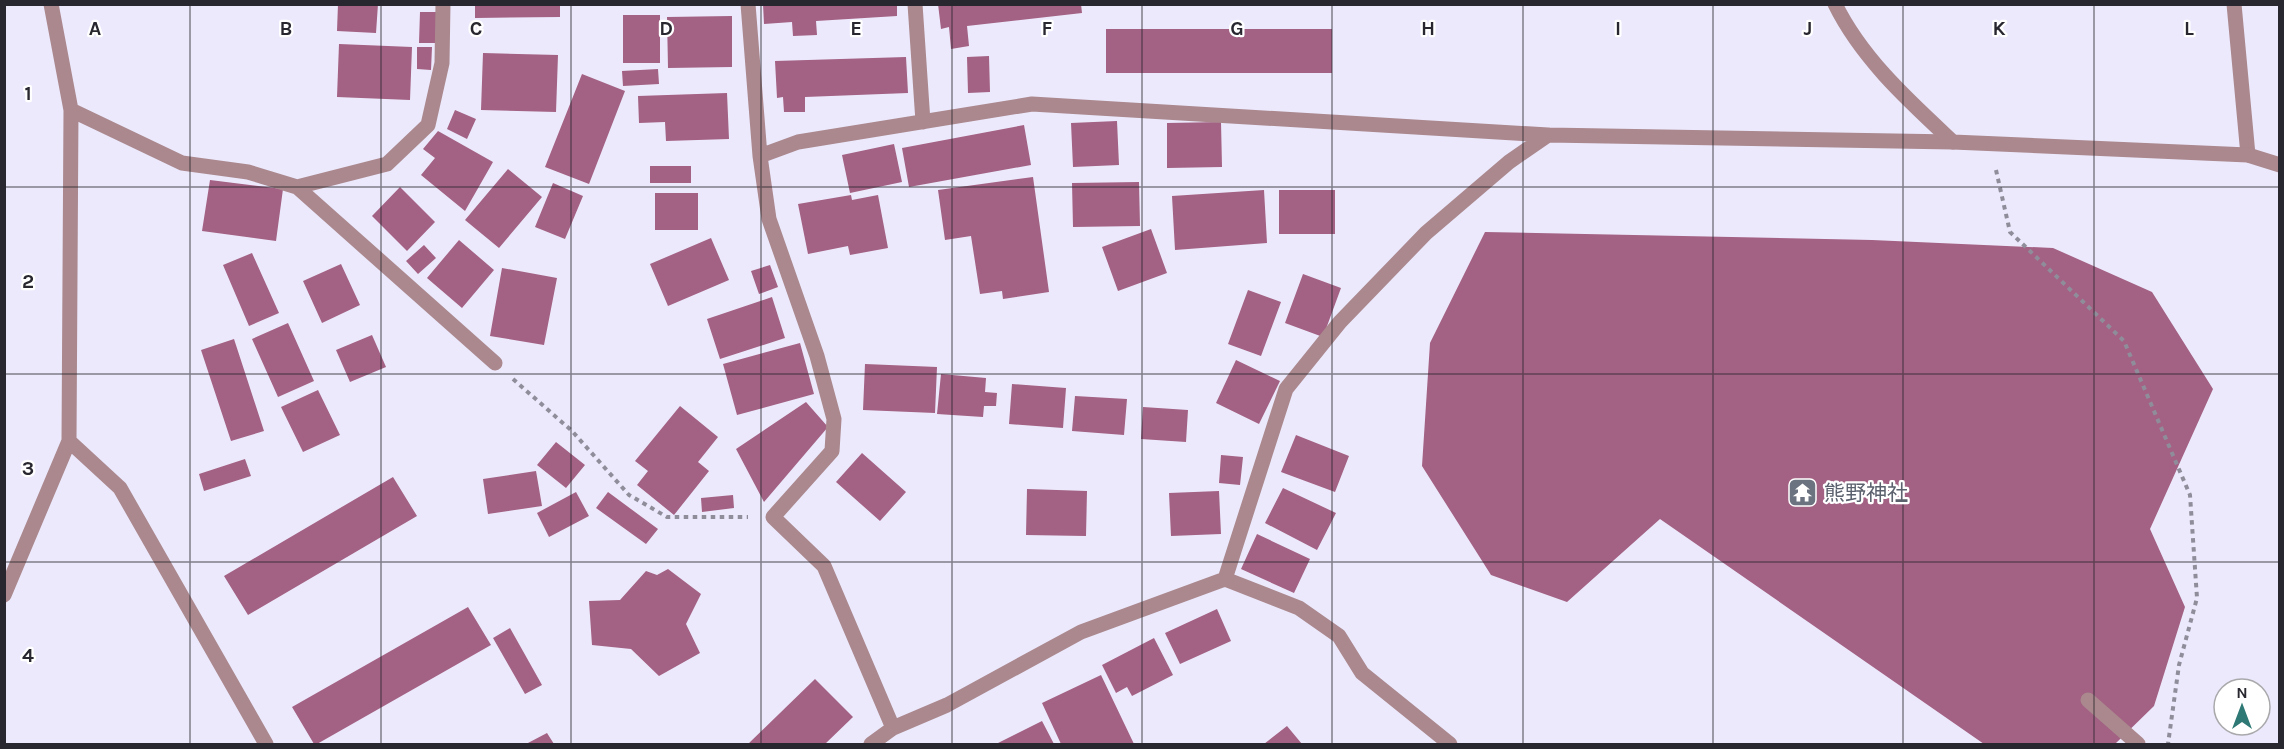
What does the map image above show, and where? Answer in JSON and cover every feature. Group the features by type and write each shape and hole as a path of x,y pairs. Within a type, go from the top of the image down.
{"street":[{"path":"4,595 69,441 71,110 51,4"},
{"path":"297,187 387,164 428,125 442,63 443,4"},
{"path":"748,4 760,156 769,219 817,356 834,419 832,451 773,518 824,566 893,728"},
{"path":"915,4 923,122"},
{"path":"1835,4 1843,20 1893,87 1953,142"},
{"path":"2234,4 2248,155"},
{"path":"760,156 798,142 1032,104 1548,135 1953,142 2248,155 2280,165"},
{"path":"71,110 183,164 248,172 297,187 495,363"},
{"path":"1225,579 1286,389 1340,322 1426,233 1509,162 1548,135"},
{"path":"69,441 120,488 266,744"},
{"path":"872,744 893,728 947,705 1081,632 1225,579 1299,608 1339,636 1362,673 1450,744"},
{"path":"2088,700 2138,744"}],"path":[{"path":"1990,144 2010,232 2124,341 2190,495 2197,598 2180,665 2168,744"},
{"path":"495,363 572,431 629,495 667,518 773,518"}],"building":[{"path":"338,4 378,4 376,33 337,31"},
{"path":"475,4 560,4 560,17 475,18"},
{"path":"763,4 897,4 897,16 816,21 817,35 793,36 792,22 764,24"},
{"path":"938,4 1081,4 1082,13 967,26 969,46 951,49 949,27 941,29"},
{"path":"420,12 441,12 440,43 419,43"},
{"path":"623,15 660,15 660,63 623,63"},
{"path":"732,16 732,67 668,68 667,17"},
{"path":"1106,29 1332,29 1332,73 1106,73"},
{"path":"339,44 412,47 410,100 337,97"},
{"path":"417,47 432,47 431,70 417,69"},
{"path":"483,53 558,55 556,112 481,110"},
{"path":"989,56 990,92 968,93 967,57"},
{"path":"906,57 908,93 805,97 805,112 784,112 783,97 777,98 775,61"},
{"path":"658,69 659,84 623,86 622,71"},
{"path":"582,74 625,91 589,184 545,167"},
{"path":"727,93 729,139 666,141 665,122 639,123 638,96"},
{"path":"455,110 476,119 467,139 447,129"},
{"path":"1117,121 1119,165 1073,167 1071,123"},
{"path":"1221,122 1222,167 1167,168 1167,123"},
{"path":"1024,125 1031,165 909,187 902,148"},
{"path":"438,131 493,162 465,211 421,175 435,158 423,149"},
{"path":"894,144 902,182 850,193 842,155"},
{"path":"650,166 691,166 691,183 650,183"},
{"path":"508,169 542,197 499,248 465,220"},
{"path":"1033,177 1049,292 1003,299 1002,291 980,294 971,236 945,240 938,190"},
{"path":"210,180 283,189 276,241 202,231"},
{"path":"1139,182 1140,226 1073,227 1072,183"},
{"path":"553,183 583,196 565,239 535,227"},
{"path":"400,187 435,222 407,251 372,216"},
{"path":"1264,190 1267,243 1175,250 1172,196"},
{"path":"1279,190 1335,190 1335,234 1279,234"},
{"path":"655,193 698,193 698,230 655,230"},
{"path":"851,195 852,200 878,195 888,248 850,255 848,246 808,254 798,204"},
{"path":"1151,229 1167,273 1118,291 1102,247"},
{"name":"熊野神社","path":"1485,232 1872,240 2053,248 2152,292 2213,389 2150,529 2185,607 2154,706 2115,744 1984,744 1660,519 1567,602 1491,575 1422,466 1430,343"},
{"path":"711,238 729,280 668,306 650,264"},
{"path":"459,240 494,270 462,308 427,278"},
{"path":"424,245 436,258 418,274 406,261"},
{"path":"252,253 279,313 249,326 223,265"},
{"path":"341,264 360,305 322,323 303,281"},
{"path":"770,265 778,287 759,294 751,271"},
{"path":"502,268 557,278 544,345 490,336"},
{"path":"1303,274 1341,288 1323,337 1285,323"},
{"path":"1248,290 1281,302 1261,356 1228,344"},
{"path":"772,297 785,338 720,359 707,319"},
{"path":"288,323 314,381 278,397 252,339"},
{"path":"372,335 386,367 350,382 336,350"},
{"path":"234,339 264,431 231,441 201,350"},
{"path":"800,343 814,394 737,415 723,364"},
{"path":"1236,360 1280,381 1259,424 1216,403"},
{"path":"865,364 937,367 935,413 863,410"},
{"path":"941,374 986,378 985,392 997,393 996,406 984,406 983,417 937,414"},
{"path":"1012,384 1066,388 1063,428 1009,424"},
{"path":"318,390 340,435 303,452 281,407"},
{"path":"1075,396 1127,399 1124,435 1072,431"},
{"path":"806,402 828,427 764,502 736,449"},
{"path":"680,406 718,437 698,462 709,471 674,515 637,485 648,471 635,461"},
{"path":"1143,407 1188,410 1186,442 1141,439"},
{"path":"1296,435 1349,456 1335,492 1281,472"},
{"path":"556,442 585,465 566,488 537,465"},
{"path":"862,453 906,492 880,521 836,482"},
{"path":"1221,455 1243,457 1240,485 1219,483"},
{"path":"245,459 251,476 204,491 199,474"},
{"path":"536,471 542,506 488,514 483,479"},
{"path":"393,477 417,516 248,615 224,576"},
{"path":"1283,488 1336,513 1317,550 1265,523"},
{"path":"1027,489 1087,491 1086,536 1026,535"},
{"path":"1219,491 1221,534 1171,536 1169,493"},
{"path":"576,492 589,516 549,537 537,513"},
{"path":"608,492 658,529 646,544 596,508"},
{"path":"733,495 734,508 702,512 701,498"},
{"path":"1257,534 1310,559 1294,593 1241,569"},
{"path":"668,569 701,594 686,624 700,653 659,676 631,649 592,645 589,601 620,600 646,571 657,575"},
{"path":"468,607 491,645 314,744 292,707"},
{"path":"1217,609 1231,641 1180,664 1165,633"},
{"path":"510,628 542,685 525,694 493,638"},
{"path":"1154,638 1173,675 1132,696 1127,687 1116,693 1102,665"},
{"path":"1101,675 1134,744 1061,744 1042,703"},
{"path":"815,679 853,717 825,744 748,744"},
{"path":"1042,721 1054,744 996,744"},
{"path":"1287,726 1302,744 1264,744"},
{"path":"547,733 554,744 526,744"}],"place":[{"name":"熊野神社","path":"1803,493"}]}
